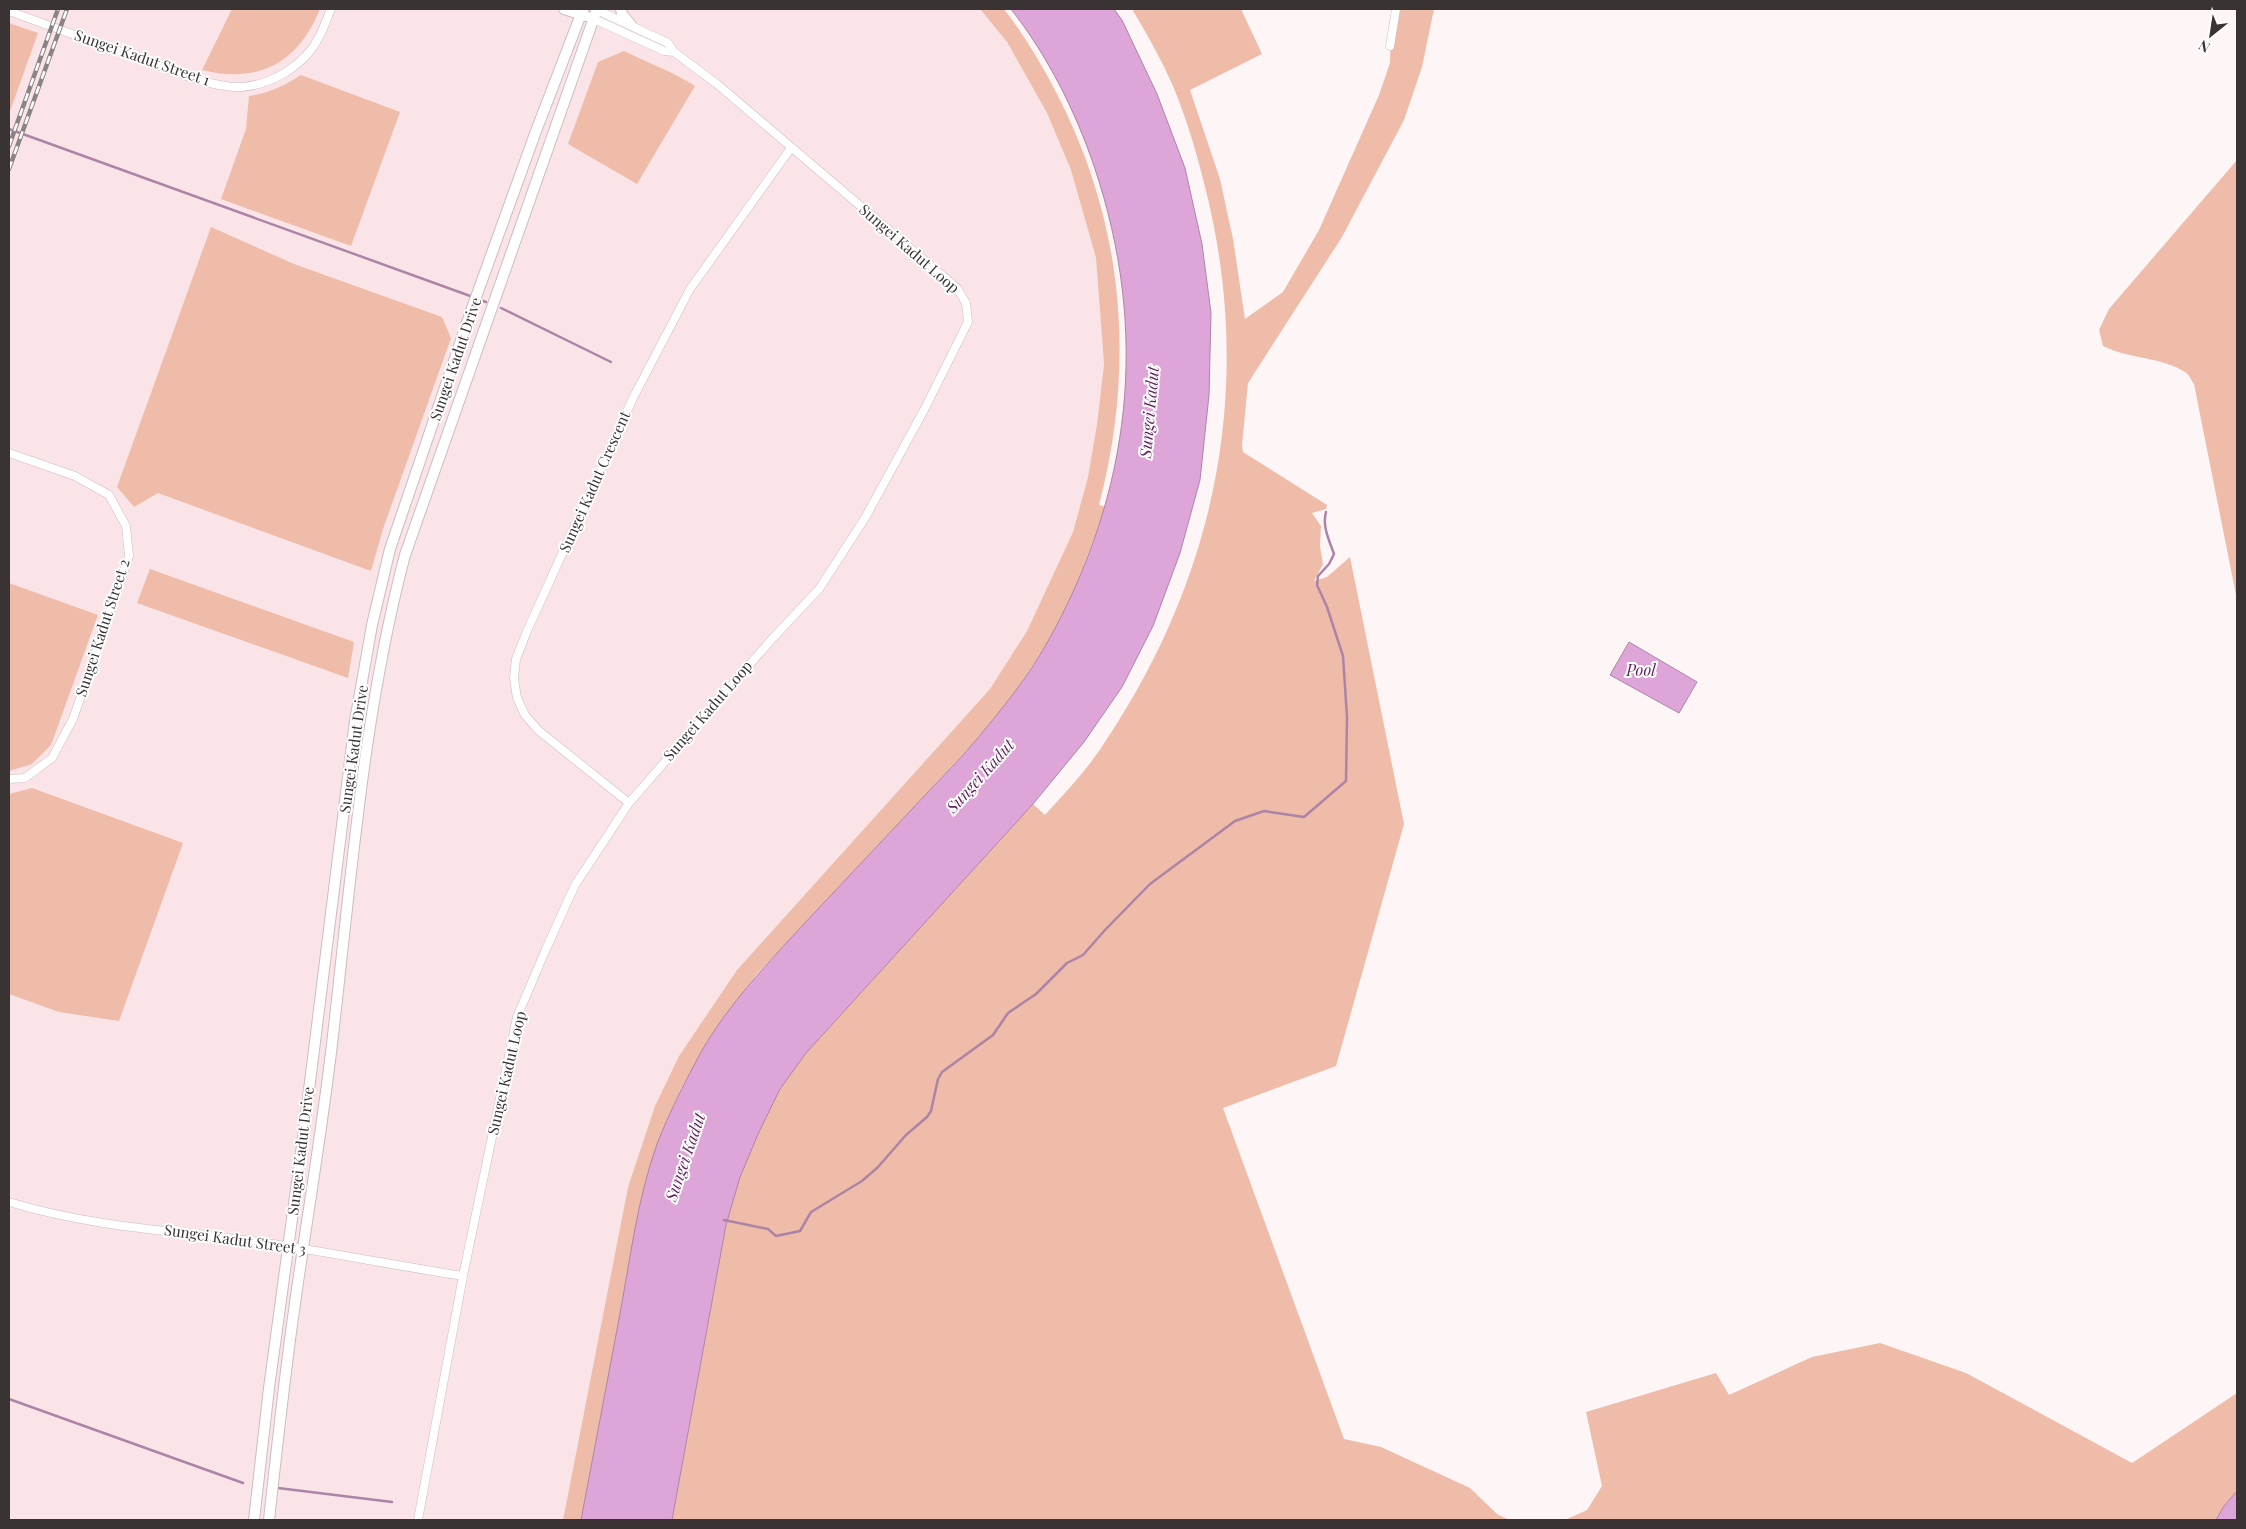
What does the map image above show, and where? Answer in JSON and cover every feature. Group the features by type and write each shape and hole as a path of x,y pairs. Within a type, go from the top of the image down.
{"main road":[{"path":"564,9 595,12"},
{"path":"621,9 622,14 631,25"},
{"name":"Sungei Kadut Drive","path":"254,1520 269,1388 289,1246 355,721 372,624 390,548 476,298 536,131 582,12"},
{"name":"Sungei Kadut Drive","path":"268,1520 288,1354 331,1049 371,720 388,619 405,555 559,120 595,12"},
{"path":"536,131 543,121 559,120"}],"street":[{"name":"Sungei Kadut Street 1","path":"9,11 196,79 223,86 240,87 272,79 298,62 319,38 331,9"},
{"path":"1390,46 1396,9"},
{"name":"Sungei Kadut Loop","path":"418,1520 463,1276 517,1017 575,885 629,803 768,643 819,589 865,518 924,410 968,322 966,303 957,288 717,84 674,52 668,43 631,25 595,12"},
{"name":"Sungei Kadut Loop","path":"595,12 664,51 674,52"},
{"name":"Sungei Kadut Crescent","path":"629,803 538,730 525,716 517,698 514,678 516,659 633,398 680,308 703,268 791,148"},
{"name":"Sungei Kadut Street 2","path":"9,453 75,476 109,495 126,526 128,556 73,719 52,758 25,778 9,779"},
{"name":"Sungei Kadut Street 3","path":"9,1202 44,1212 93,1220 303,1248 463,1276"}],"shaded area":[{"path":"9,9 980,9 1007,42 1047,113 1071,170 1096,258 1104,364 1088,477 1073,532 1027,631 990,689 737,970 679,1056 655,1106 628,1187 563,1520 9,1520"},
{"path":"232,9 320,9 311,28 300,43 288,56 274,65 259,71 241,74 223,74 202,70"},
{"path":"980,9 1004,9 1025,39 1056,92 1079,142 1097,192 1109,243 1117,294 1120,346 1111,452 1099,505 1106,507 1075,589 1046,646 1010,699 973,744 757,974 720,1022 682,1087 657,1145 640,1210 581,1520 563,1520 628,1187 655,1106 679,1056 737,970 990,689 1027,631 1073,532 1088,477 1104,364 1096,258 1071,170 1047,113 1007,42"},
{"path":"1132,9 1241,9 1262,54 1190,90 1220,179 1233,239 1245,319 1283,292 1319,230 1379,95 1390,63 1392,9 1434,9 1422,67 1404,120 1342,237 1248,383 1242,445 1243,452 1327,505 1326,509 1312,513 1321,526 1320,546 1323,564 1314,581 1327,577 1350,557 1404,824 1336,1066 1223,1108 1344,1439 1381,1447 1470,1488 1497,1514 1509,1520 672,1520 726,1225 740,1177 780,1089 806,1053 1033,804 1045,815 1088,766 1140,685 1172,620 1197,553 1214,484 1224,415 1227,344 1221,272 1208,199 1184,114 1164,66"},
{"path":"9,23 38,33 9,114"},
{"path":"624,51 669,71 695,86 637,184 568,144 598,62"},
{"path":"301,75 400,112 351,246 221,199 246,129 249,96 276,88"},
{"path":"2237,160 2237,600 2194,384 2186,373 2176,367 2103,346 2099,330 2109,309"},
{"path":"211,227 294,264 442,317 451,338 383,529 371,571 158,493 134,507 117,487"},
{"path":"150,569 354,642 348,678 137,603"},
{"path":"9,583 98,615 51,745 32,764 9,771"},
{"path":"32,788 183,843 119,1021 59,1012 9,994 9,794"},
{"path":"1880,1343 1966,1373 2132,1463 2237,1393 2237,1491 2224,1506 2216,1520 1565,1520 1587,1510 1602,1486 1586,1412 1716,1373 1729,1395 1812,1357"}],"water":[{"name":"Sungei Kadut","path":"1011,9 1114,9 1122,20 1157,94 1185,168 1202,244 1211,313 1209,395 1200,480 1180,553 1153,626 1122,687 1084,742 1033,804 806,1053 780,1089 740,1177 726,1225 672,1520 581,1520 644,1187 657,1144 689,1075 723,1018 748,986 802,926 962,757 1032,668 1076,586 1098,528 1114,469 1123,410 1126,350 1122,289 1112,228 1094,166 1069,104 1048,64"},
{"name":"Pool","path":"1629,642 1697,682 1679,713 1610,675"},
{"path":"2237,1491 2237,1520 2216,1520 2224,1506"}],"waterway":[{"path":"9,129 473,297"},
{"path":"478,299 486,302"},
{"path":"501,308 611,362"},
{"path":"724,1220 768,1229 776,1236 800,1231 811,1212 862,1181 878,1167 906,1135 927,1117 931,1111 938,1079 942,1072 993,1035 1008,1013 1036,994 1067,963 1083,955 1150,884 1235,821 1264,811 1304,817 1346,781 1347,717 1343,656 1327,607 1317,585 1318,576 1329,564 1334,554 1325,528 1326,512"},
{"path":"9,1399 243,1483"},
{"path":"278,1488 392,1502"}],"railway":[{"path":"9,146 58,9"},
{"path":"9,169 67,9"}]}
